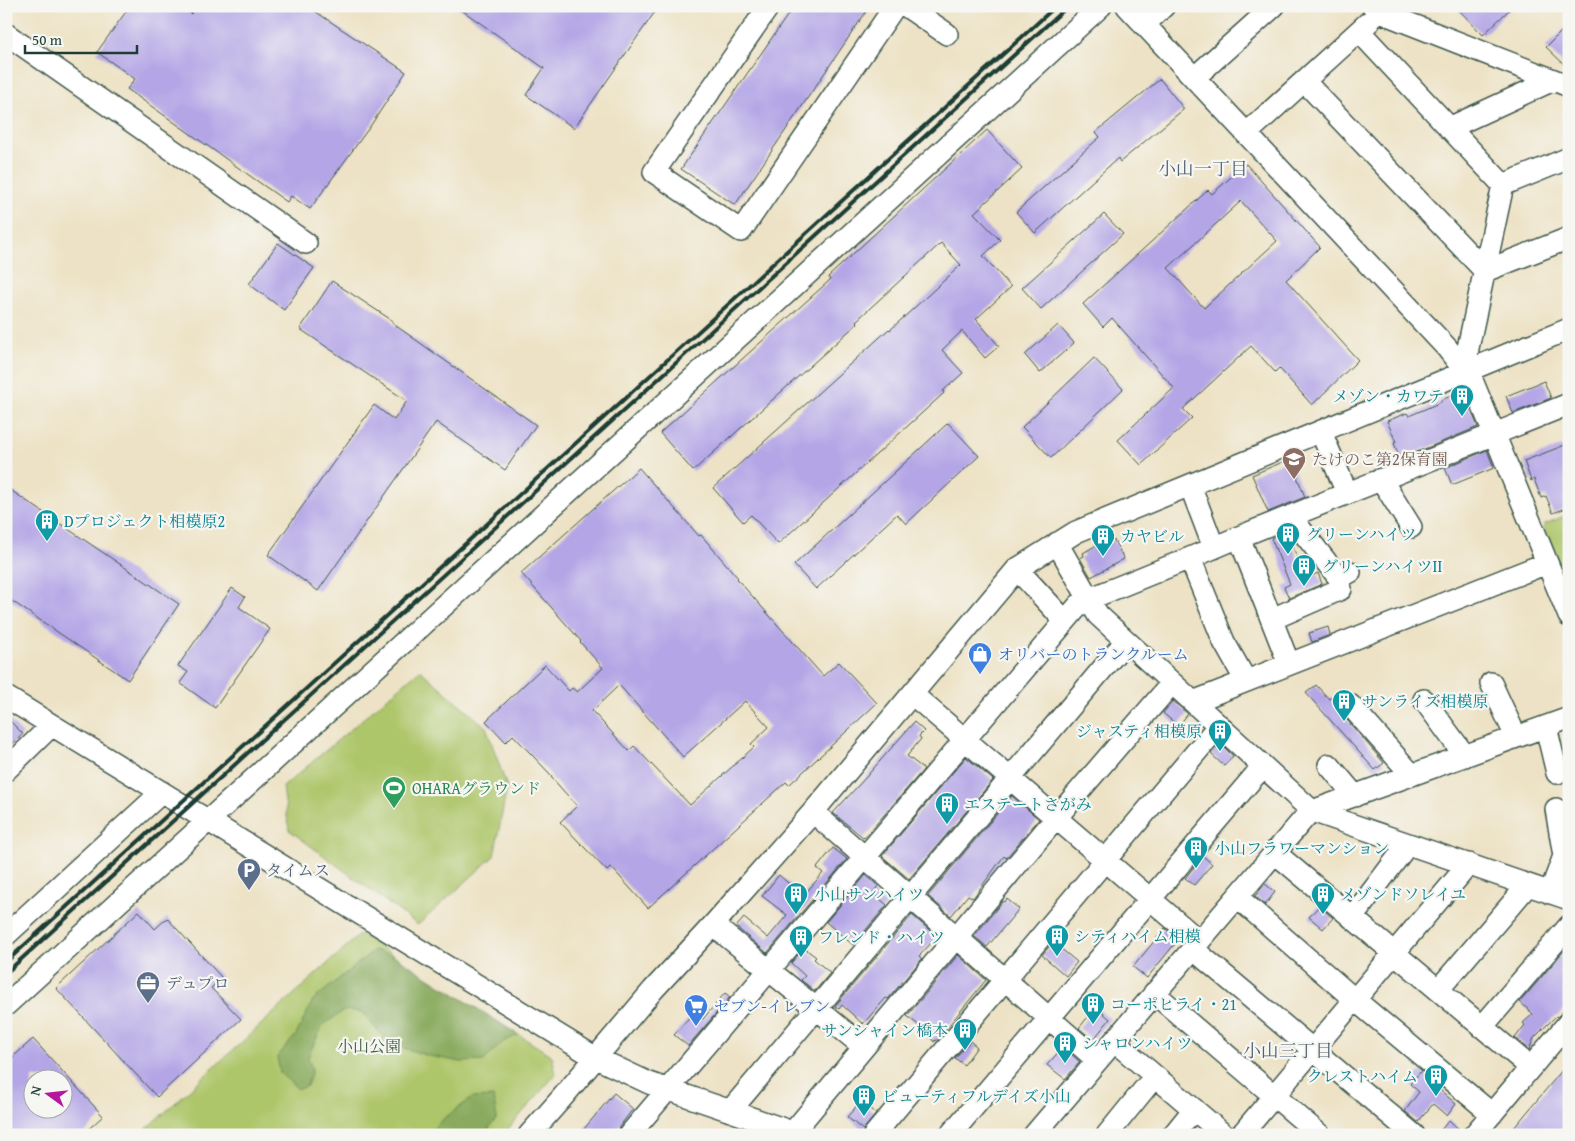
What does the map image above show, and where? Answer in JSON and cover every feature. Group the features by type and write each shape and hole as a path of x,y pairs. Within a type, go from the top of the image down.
{"street":[{"path":"769,6 654,172 741,231 895,6"},
{"path":"906,6 947,34"},
{"path":"6,1005 210,821 1101,6"},
{"path":"1127,6 1447,348 1466,371 1472,380 1569,616"},
{"path":"1144,25 1164,6"},
{"path":"1194,78 1274,6"},
{"path":"1246,134 1359,31 1377,9 1561,83"},
{"path":"1359,31 1503,185"},
{"path":"6,34 306,243"},
{"path":"1304,81 1485,271"},
{"path":"1449,128 1561,83"},
{"path":"1503,185 1569,158"},
{"path":"1466,371 1468,348 1503,185"},
{"path":"1485,271 1569,238"},
{"path":"528,1135 659,983 813,812 1017,569 1076,532 1569,329"},
{"path":"629,1135 1079,605 1089,599 1239,537 1569,404"},
{"path":"1321,432 1347,493"},
{"path":"1381,479 1411,527"},
{"path":"1190,485 1214,548"},
{"path":"1272,619 1346,580 1339,578 1291,517"},
{"path":"1239,537 1289,664"},
{"path":"1057,543 1098,615 1312,811 1559,896 1564,856 1552,822"},
{"path":"1190,558 1224,642 1246,682"},
{"path":"1193,702 1547,563"},
{"path":"1017,569 1065,621"},
{"path":"730,1111 1126,641"},
{"path":"6,697 596,1058 649,1083 797,1133 864,1047 1172,683"},
{"path":"1491,683 1516,737"},
{"path":"912,694 1150,899 1196,945 1313,1050 1414,1135"},
{"path":"1424,700 1465,756"},
{"path":"1350,705 1412,775"},
{"path":"1034,1135 1274,852 1312,811 1569,718"},
{"path":"6,770 52,725"},
{"path":"874,1135 1219,725"},
{"path":"1546,727 1557,773"},
{"path":"1329,765 1355,796"},
{"path":"950,1135 1263,766"},
{"path":"6,936 162,792"},
{"path":"813,812 1097,1060"},
{"path":"1352,918 1408,844"},
{"path":"1274,852 1530,1068"},
{"path":"1241,1135 1469,864"},
{"path":"1438,990 1528,885"},
{"path":"1236,897 1355,1000 1492,1114"},
{"path":"713,925 864,1047"},
{"path":"1482,1027 1569,926"},
{"path":"1154,993 1320,1135"},
{"path":"1474,1135 1569,1022"},
{"path":"1114,1041 1224,1135"},
{"path":"1107,1135 1155,1076"},
{"path":"1173,1135 1194,1109"}],"green space":[{"path":"1569,514 1569,574 1564,576 1543,525"},
{"name":"OHARAグラウンド","path":"420,670 486,727 507,787 494,856 418,925 289,830 283,787"},
{"name":"小山公園","path":"360,934 552,1056 556,1074 503,1135 140,1135"},
{"path":"374,950 396,957 518,1035 503,1042 484,1061 461,1062 429,1056 388,1043 362,1012 345,1010 322,1026 308,1057 312,1070 307,1086 298,1089 280,1073 277,1057 296,1035 313,1000"},
{"path":"493,1097 497,1118 483,1135 427,1135 443,1119 472,1098"}],"building":[{"path":"130,6 180,6 191,14 197,6 307,6 406,72 371,125 310,209 291,196 287,202 127,89 135,79 97,52"},
{"path":"456,6 659,6 574,128 526,95 544,68"},
{"path":"794,6 870,6 735,205 681,169"},
{"path":"1455,6 1513,6 1483,35"},
{"path":"1569,24 1569,69 1546,47"},
{"path":"1160,79 1184,109 1120,162 1118,158 1035,233 1016,212 1100,137 1096,132"},
{"path":"987,130 1022,169 974,213 1000,240 983,256 1011,287 976,319 999,346 985,358 962,331 942,350 963,373 943,391 944,393 778,544 751,515 743,522 713,488 961,265 941,243 856,321 858,323 693,471 660,433 830,280 828,277"},
{"path":"1246,164 1320,247 1286,280 1358,360 1312,405 1279,368 1275,372 1251,346 1183,409 1192,418 1141,465 1118,440 1174,388 1112,318 1103,327 1083,304 1208,190 1212,194","holes":["1241,201 1277,241 1204,308 1168,268"]},
{"path":"1104,214 1123,234 1041,309 1022,288"},
{"path":"278,243 314,268 284,310 249,284"},
{"path":"332,281 393,321 392,323 536,425 505,470 436,422 318,591 268,555 374,405 394,420 407,401 300,329"},
{"path":"1058,325 1074,343 1040,373 1025,355"},
{"path":"1094,358 1123,389 1051,458 1022,427"},
{"path":"1544,381 1551,398 1513,413 1506,396"},
{"path":"1463,391 1478,427 1400,459 1394,443 1396,442 1387,421 1407,413 1409,416"},
{"path":"948,423 979,456 906,524 897,514 816,589 794,565"},
{"path":"1565,445 1569,456 1569,507 1553,513 1546,496 1541,498 1534,479 1531,481 1524,461"},
{"path":"1487,450 1494,468 1452,485 1445,468"},
{"path":"1290,459 1305,497 1268,512 1252,475"},
{"path":"639,468 699,536 701,535 737,579 823,676 839,662 877,703 789,785 786,782 648,908 611,867 607,871 560,822 577,806 552,776 513,735 506,742 486,721 545,665 569,691 572,688 577,692 603,668 521,573","holes":["619,685 683,757 745,701 769,727 751,744 754,747 690,805 634,746 629,751 592,711"]},
{"name":"Dプロジェクト相模原2","path":"6,487 179,604 128,680 6,597"},
{"path":"1286,531 1306,578 1318,573 1322,584 1289,598 1284,587 1290,584 1271,538"},
{"name":"カヤビル","path":"1107,539 1110,542 1114,540 1124,559 1091,577 1080,558 1084,556 1083,553"},
{"path":"232,588 245,597 239,607 270,629 215,708 180,683 188,672 178,666"},
{"path":"1328,627 1330,635 1312,642 1309,633"},
{"name":"サンライズ相模原","path":"1316,685 1329,699 1332,697 1338,703 1341,713 1384,763 1375,770 1306,693"},
{"path":"1173,701 1188,714 1178,726 1163,713"},
{"path":"6,717 23,734 6,750"},
{"path":"914,722 924,731 919,736 921,739 907,756 924,769 864,838 833,813"},
{"path":"1220,743 1233,756 1224,766 1211,754"},
{"path":"966,757 993,780 909,879 882,856"},
{"path":"1012,796 1039,819 1006,858 1004,856 973,898 968,895 951,916 928,896"},
{"path":"833,848 847,859 767,953 736,927 744,918 768,938 787,915 762,896 779,875 803,896 823,873 817,868"},
{"name":"小山フラワーマンション","path":"1203,856 1212,864 1194,885 1185,878"},
{"path":"866,875 878,886 873,893 887,905 853,945 826,922"},
{"path":"1265,884 1275,892 1265,905 1255,896"},
{"path":"1007,899 1019,909 987,947 974,936 1003,901 1005,902"},
{"name":"メゾンドソレイユ","path":"1319,906 1333,918 1323,929 1309,917"},
{"name":"デュプロ","path":"139,911 155,929 167,918 222,978 211,988 241,1019 157,1097 56,988"},
{"path":"912,915 937,937 919,956 922,959 888,999 886,998 863,1024 842,1005 839,1009 835,1006"},
{"path":"1165,928 1178,940 1147,978 1133,967"},
{"name":"シティハイム相模","path":"1053,942 1077,962 1066,976 1042,955"},
{"path":"1569,945 1569,1006 1534,1038 1529,1050 1515,1038 1525,1025 1523,1023 1533,1014 1520,1002"},
{"path":"804,948 816,957 814,959 830,973 815,991 801,980 805,976 791,963"},
{"path":"958,955 986,980 934,1042 921,1027 907,1016"},
{"name":"セブン-イレブン","path":"725,993 730,997 688,1046 674,1035 694,1012 703,1019"},
{"name":"コーポヒライ・21","path":"1096,1007 1110,1019 1093,1040 1079,1028"},
{"path":"33,1039 59,1068 22,1068 22,1118 72,1118 72,1082 103,1116 82,1135 6,1135 6,1063"},
{"name":"サンシャイン橋本","path":"970,1041 977,1047 964,1065 955,1058"},
{"name":"シャロンハイツ","path":"1063,1047 1080,1062 1065,1079 1047,1065"},
{"path":"1569,1062 1569,1135 1508,1135"},
{"name":"クレストハイム","path":"1421,1071 1442,1088 1440,1090 1456,1104 1447,1116 1433,1104 1418,1122 1405,1111 1419,1092 1410,1084"},
{"path":"614,1093 633,1109 619,1127 617,1135 579,1135"},
{"name":"ビューティフルデイズ小山","path":"861,1101 876,1114 863,1130 847,1117"},
{"path":"1449,1120 1462,1132 1462,1135 1437,1135"}],"railway":[{"path":"6,962 1056,6"},
{"path":"6,973 1068,6"}],"place":[{"name":"メゾン・カワテ","path":"1462,417"},
{"name":"たけのこ第2保育園","path":"1294,480"},
{"name":"Dプロジェクト相模原2","path":"47,542"},
{"name":"グリーンハイツ","path":"1288,555"},
{"name":"カヤビル","path":"1103,557"},
{"name":"グリーンハイツⅡ","path":"1304,587"},
{"name":"オリバーのトランクルーム","path":"980,675"},
{"name":"サンライズ相模原","path":"1344,722"},
{"name":"ジャスティ相模原","path":"1220,752"},
{"name":"OHARAグラウンド","path":"394,809"},
{"name":"エステートさがみ","path":"947,825"},
{"name":"小山フラワーマンション","path":"1196,869"},
{"name":"タイムス","path":"249,891"},
{"name":"小山サンハイツ","path":"796,915"},
{"name":"メゾンドソレイユ","path":"1323,915"},
{"name":"シティハイム相模","path":"1057,957"},
{"name":"フレンド・ハイツ","path":"801,958"},
{"name":"デュプロ","path":"148,1004"},
{"name":"コーポヒライ・21","path":"1093,1025"},
{"name":"セブン-イレブン","path":"696,1027"},
{"name":"サンシャイン橋本","path":"965,1051"},
{"name":"シャロンハイツ","path":"1065,1064"},
{"name":"クレストハイム","path":"1436,1097"},
{"name":"ビューティフルデイズ小山","path":"864,1117"}],"district":[{"name":"小山一丁目","path":"1203,168"},
{"name":"小山三丁目","path":"1288,1050"}]}
